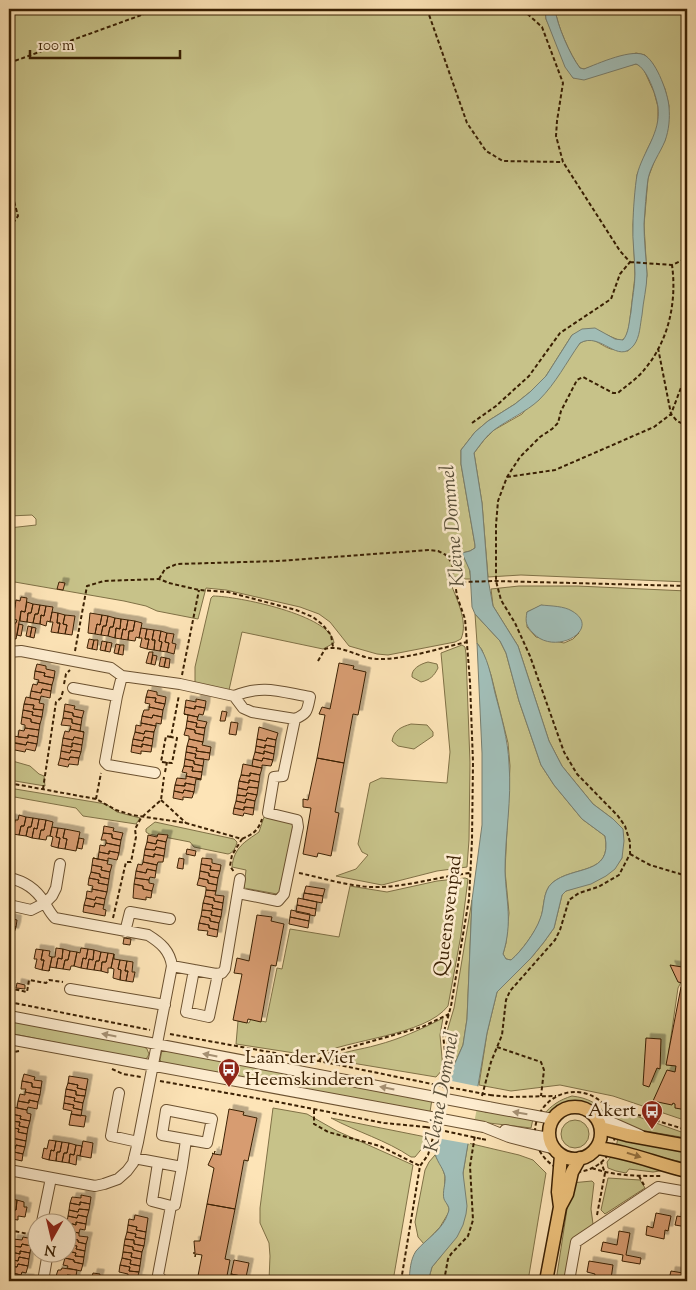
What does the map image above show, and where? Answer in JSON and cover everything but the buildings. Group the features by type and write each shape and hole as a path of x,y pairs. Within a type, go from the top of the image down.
{"main road":[{"path":"546,1281 560,1207 555,1147 549,1130 553,1119 561,1111 572,1107 582,1107 594,1115 601,1128 600,1138 596,1148 589,1154 580,1158 570,1158 555,1147"},
{"path":"601,1128 687,1146"},
{"path":"596,1148 610,1149 687,1171"},
{"path":"560,1207 568,1194 572,1172 580,1158"}],"street":[{"path":"9,652 21,651 111,668 122,676 180,684 234,696 248,690 263,689 310,697 307,712 295,719 252,712 243,708 234,696"},
{"path":"122,676 106,762 108,765 155,773"},
{"path":"73,688 117,696"},
{"path":"238,893 278,901 284,894 290,872 297,820 268,813 274,776 283,776 295,719"},
{"path":"9,905 31,910 46,903 56,888 60,864"},
{"path":"9,878 22,881 36,892 46,903 49,912 56,918 148,935 161,943 170,956 172,966 138,1142 133,1164 127,1172 118,1179 95,1186 9,1170"},
{"path":"172,966 218,974 222,973 225,969 240,878"},
{"path":"125,932 130,912 170,919"},
{"path":"194,970 186,1012 209,1017 218,974"},
{"path":"70,989 165,1005"},
{"path":"9,1016 553,1119"},
{"path":"9,1039 484,1127 555,1147"},
{"path":"119,1093 110,1136 138,1142"},
{"path":"166,1110 212,1119 207,1143 186,1140 162,1134 166,1110"},
{"path":"594,1115 627,1128 648,1139"},
{"path":"158,1163 152,1202 175,1206 186,1140"},
{"path":"134,1158 182,1167"},
{"path":"44,1212 50,1178"},
{"path":"569,1281 576,1242 658,1187 687,1192"},
{"path":"163,1281 158,1275 171,1206"},
{"path":"43,1281 46,1262"}],"path":[{"path":"9,63 158,9"},
{"path":"427,9 467,123 486,151 503,161 564,162"},
{"path":"522,9 542,28 563,83 556,136 564,162 615,244 630,262 672,265 687,258"},
{"path":"9,183 18,216 9,229"},
{"path":"472,423 496,406 528,376 560,333 611,299 620,274 630,262"},
{"path":"484,1087 490,1062 502,1035 506,1000 510,991 555,940 569,900 579,893 598,887 619,875 630,854 630,842 625,826 618,816 577,774 564,752 530,656 515,623 501,600 494,581 498,501 507,477 520,457 558,422 561,411 577,380 583,377 613,393 618,393 644,370 658,348 668,327 673,305 674,284 672,265"},
{"path":"658,348 671,414 677,421 687,426"},
{"path":"507,477 555,470 654,427 671,414 687,372"},
{"name":"Queensvenpad","path":"159,579 165,569 177,564 278,561 429,550 438,551 446,555 452,563 457,596 465,619 473,762 470,873 464,936 449,1014 443,1035 447,1068 438,1096"},
{"path":"42,789 56,702 61,698 66,674 71,669 87,586 104,581 159,579 199,590 228,592 296,610 313,617 331,635 333,647"},
{"path":"457,586 462,582 494,581 687,586"},
{"path":"171,737 199,590"},
{"path":"318,660 325,649 333,647 366,658 380,660 398,658 467,642"},
{"path":"166,736 177,738 172,763 167,762 161,762 166,736"},
{"path":"96,799 102,769 106,762"},
{"path":"111,929 121,877 126,862 131,862 136,837 135,829 143,816 161,800 167,762"},
{"path":"9,783 96,799 116,810 186,823 242,839"},
{"path":"161,800 186,823"},
{"path":"240,878 230,866 232,855 242,839 254,834 259,828 262,817 268,813"},
{"path":"630,854 650,865 687,876"},
{"path":"290,872 371,887 415,883 470,873"},
{"path":"9,988 27,992 30,980 46,983 49,980 65,982 70,989"},
{"path":"9,1002 490,1095 508,1097 559,1096 572,1092 586,1094 598,1099 604,1105 687,1130"},
{"path":"319,1061 323,1055 422,1027 449,1014"},
{"path":"497,1047 541,1062 544,1070 542,1096"},
{"path":"9,1052 22,1051"},
{"path":"107,1067 123,1074 384,1123 426,1128 482,1139"},
{"path":"314,1110 314,1124 328,1132 380,1146 420,1166"},
{"path":"401,1281 420,1166 428,1155 434,1139 434,1119"},
{"path":"444,1281 448,1260 468,1236 473,1220 470,1166 472,1145"},
{"path":"601,1162 604,1172 597,1216 601,1224"},
{"path":"592,1168 604,1172 639,1176"},
{"path":"9,1230 28,1234"}],"shaded area":[{"path":"9,9 545,9 546,19 573,78 636,64 644,70 654,92 658,107 658,124 637,175 633,225 635,276 629,327 626,337 621,341 607,335 572,335 546,376 515,404 488,421 475,432 461,450 461,464 475,548 462,553 469,567 471,579 449,579 462,617 463,632 461,639 455,642 388,655 377,654 349,646 330,622 319,614 300,607 226,590 206,588 198,619 157,611 146,606 124,601 9,581 9,528 36,525 36,519 32,515 9,516"},
{"path":"555,9 687,9 687,582 521,575 488,577 482,503 474,453 494,430 522,414 580,343 593,340 611,349 628,351 647,276 644,225 648,178 657,154 665,140 669,106 665,89 653,64 645,55 636,53 584,69 580,68 564,40"},
{"path":"519,586 577,586 687,591 687,970 678,988 667,1064 677,1066 677,1071 687,1072 684,1120 613,1096 560,1085 511,1091 479,1085 487,1033 497,992 531,958 554,928 562,895 566,891 604,876 622,858 613,819 593,804 562,766 549,741 518,646 493,606 491,589","holes":["542,605 579,633 573,639 564,643 536,637 527,627 527,612"]},
{"path":"213,596 261,603 301,616 329,633 334,643 323,649 242,632 229,690 195,684 195,667"},
{"path":"475,614 500,641 506,653 519,701 541,765 554,785 582,819 605,836 606,849 603,858 597,864 561,877 552,883 545,895 542,915 538,925 524,947 511,960 506,959 503,954 509,913 505,871 510,766 508,743 491,675 482,650 477,643"},
{"path":"462,645 465,647 466,654 470,763 467,867 437,871 382,885 336,876 356,869 368,855 362,852 358,844 370,783 381,778 447,783 450,752 441,653"},
{"path":"428,662 437,664 438,668 431,677 421,682 412,677 417,667"},
{"path":"411,724 427,725 433,732 433,736 414,749 398,746 392,741 394,734 401,728"},
{"path":"9,760 30,766 44,776 45,786 9,780"},
{"path":"9,788 106,804 117,812 140,818 136,824 83,816 76,808 9,796"},
{"path":"264,817 291,822 293,826 281,892 277,894 244,888 246,870 232,867 235,854 245,842 259,832"},
{"path":"155,822 234,839 237,844 233,851 228,854 194,847 190,842 146,832 146,829"},
{"path":"468,879 461,935 448,1006 437,1016 404,1031 346,1045 314,1056 236,1044 238,1021 249,1023 251,1019 266,1022 277,968 282,969 290,929 339,937 350,886 387,892 437,881"},
{"path":"472,900 467,1019 463,1045 451,1072 446,1035 454,1008"},
{"path":"443,1018 440,1035 443,1069 436,1077 328,1059 346,1052 394,1040"},
{"path":"9,1020 143,1046 149,1054 143,1060 9,1033"},
{"path":"162,1050 432,1099 430,1112 163,1063 160,1060"},
{"path":"572,1096 592,1102 607,1116 579,1103 568,1104 543,1115 556,1103"},
{"path":"445,1102 533,1119 531,1128 472,1121"},
{"path":"273,1108 307,1114 337,1131 413,1165 393,1281 269,1281 269,1243 260,1223 260,1208"},
{"path":"614,1111 636,1116 687,1134 687,1138 639,1130 618,1122"},
{"path":"331,1118 426,1137 424,1146 415,1157 411,1157 392,1146"},
{"path":"575,1120 585,1124 589,1134 585,1144 575,1148 565,1144 561,1134 565,1124"},
{"path":"618,1137 687,1148 687,1163 616,1148"},
{"path":"468,1143 533,1160 546,1173 528,1281 428,1281 432,1267 441,1256 463,1183"},
{"path":"614,1153 666,1170 653,1172 629,1169 626,1173 616,1171 608,1168 607,1162"},
{"path":"435,1155 445,1176 444,1197 449,1212 440,1227 424,1244 418,1237 415,1222 425,1170"},
{"path":"608,1178 640,1180 645,1188 605,1214 601,1210"},
{"path":"592,1181 594,1183 591,1209 593,1224 572,1242 564,1281 556,1281 571,1183"}],"water":[{"path":"545,9 555,9 564,40 580,68 584,69 625,55 640,54 646,56 654,65 661,79 667,94 669,107 669,124 666,137 648,179 644,224 647,279 640,331 636,342 628,350 622,352 595,341 580,343 556,380 539,400 494,430 474,453 482,503 488,579 493,606 518,646 549,741 562,766 593,804 623,829 624,841 622,858 615,869 591,884 566,891 562,895 554,928 531,958 497,992 487,1033 463,1173 467,1206 463,1225 457,1237 432,1267 428,1281 409,1281 414,1254 434,1234 446,1219 449,1211 449,1207 444,1199 445,1176 435,1151 451,1072 463,1045 467,1019 472,900 482,825 482,753 477,643 489,667 504,728 508,755 510,790 505,871 508,932 503,954 506,959 511,960 524,947 532,935 542,915 545,895 552,883 561,877 597,864 603,858 606,849 605,836 582,819 554,785 541,765 519,701 506,653 500,641 475,614 472,607 470,571 462,553 475,548 475,545 461,464 461,450 475,432 488,421 515,404 546,376 572,335 582,329 595,328 615,339 623,340 628,330 631,312 635,279 633,230 637,175 657,125 658,107 655,96 647,76 636,64 584,80 573,78 565,67 546,19"},
{"path":"541,605 561,607 572,611 580,618 582,625 579,632 572,638 563,641 542,640 527,626 526,621 527,612"}],"pier":[{"path":"447,1080 481,1087 470,1144 436,1138"}],"place":[{"name":"Laan der Vier Heemskinderen","path":"229,1088"},
{"name":"Akert","path":"652,1130"}],"water label":[{"name":"Kleine Dommel","path":"454,526"},
{"name":"Kleine Dommel","path":"443,1092"}]}
